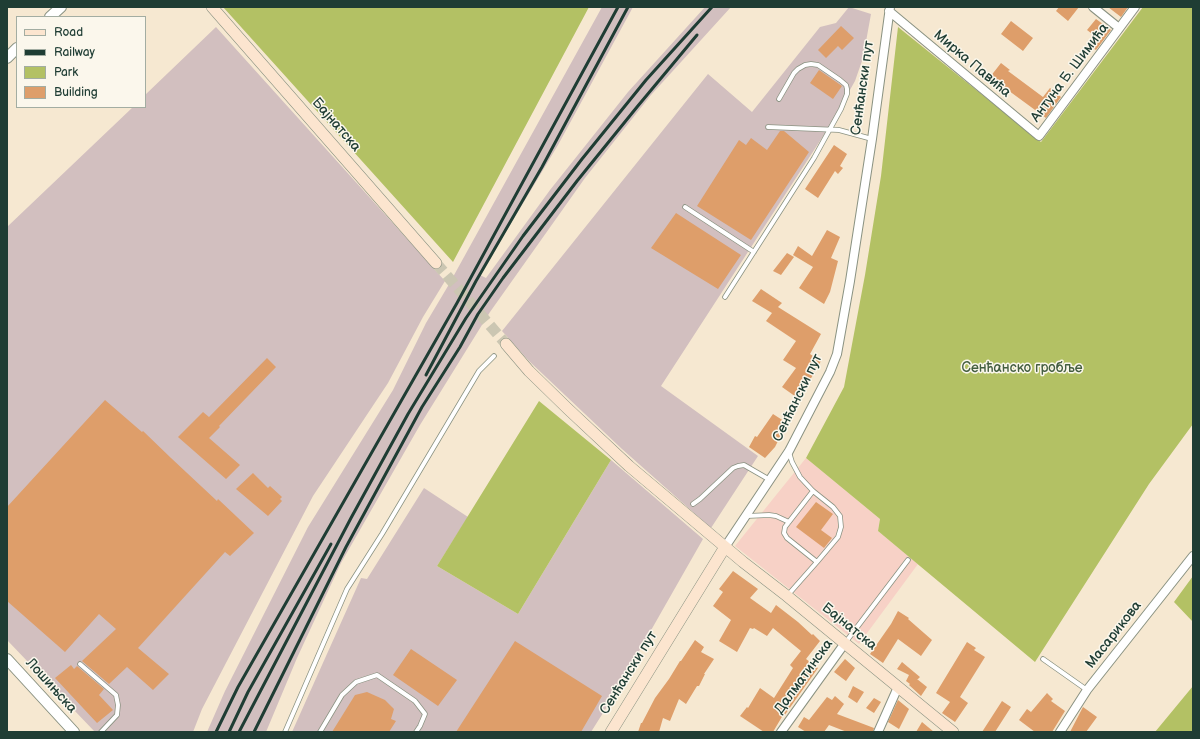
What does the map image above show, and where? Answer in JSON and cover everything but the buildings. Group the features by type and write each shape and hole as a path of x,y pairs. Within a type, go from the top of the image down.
{"main road":[{"name":"Бајнатска","path":"212,7 436,263"},
{"name":"Бајнатска","path":"506,344 529,371 629,466 725,547 953,732"},
{"name":"Сенћански пут","path":"611,732 725,547"}],"street":[{"path":"51,16 61,7"},
{"path":"1093,7 1119,28"},
{"name":"Антуна Б. Шимића","path":"1039,136 1135,7"},
{"name":"Мирка Павића","path":"889,9 1039,136"},
{"name":"Сенћански пут","path":"725,547 789,451 830,372 837,354 872,139 889,9"},
{"path":"7,58 16,49"},
{"name":"Масарикова","path":"1060,732 1087,690 1193,556"},
{"name":"Далматинска","path":"781,732 845,643"},
{"name":"Лошињска","path":"7,659 69,730"},
{"path":"878,732 898,687"}],"lane":[{"path":"726,297 814,158 841,108 847,94 847,89 846,85 840,80 818,65 805,65 794,73 779,99"},
{"path":"768,127 839,130 872,139"},
{"path":"685,207 754,252"},
{"path":"285,732 347,590 479,371 494,356"},
{"path":"787,596 838,537 841,527 838,512 813,491 797,473 789,451"},
{"path":"692,504 712,489 733,468 738,466 744,465 770,480"},
{"path":"813,491 784,530 785,536 817,562"},
{"path":"746,516 768,514 789,522"},
{"name":"Далматинска","path":"845,643 908,560"},
{"path":"1043,659 1087,690"},
{"path":"80,664 116,695 118,705 117,715 101,732"},
{"path":"320,732 342,695 356,682 377,674 415,701 425,714 416,732"}],"shaded area":[{"path":"602,7 633,7 558,145 480,275 486,278 550,190 628,92 705,7 731,7 651,95 585,178 490,312 420,425 341,563 297,658 266,732 207,732 225,691 308,527 393,390 426,323 448,286"},
{"path":"849,7 871,14 863,58 855,81 829,127 661,386 758,456 711,528 622,449 529,361 502,331 708,74 752,112 820,27 836,23"},
{"path":"216,27 445,281 423,317 388,383 313,496 202,709 193,732 95,732 7,640 7,227 132,108 146,108 146,94"},
{"path":"806,458 880,519 878,531 918,564 859,644 735,546"},
{"path":"611,460 703,539 613,697 591,732 292,732 361,578 367,579 424,488 468,517 437,566 518,614"}],"green space":[{"path":"223,7 589,7 453,262"},
{"name":"Сенћанско гробље","path":"1143,7 1193,7 1193,424 1149,484 1035,662 878,531 880,519 806,458 844,387 865,275 881,176 898,27 1041,142"},
{"path":"539,401 611,460 518,614 437,566"},
{"path":"1193,576 1193,622 1174,602"},
{"path":"1193,686 1193,732 1155,732"}],"tunnel":[{"path":"436,263 506,344"}],"railway":[{"path":"216,732 238,687 457,303 618,7"},
{"path":"426,375 476,281 542,167 628,7"},
{"path":"239,732 351,518 408,414 466,318 523,236 582,159 646,80 712,7"},
{"path":"254,732 346,547 422,407 460,347 478,314 503,278 577,181 697,35"},
{"path":"229,732 248,692 331,544"}]}
